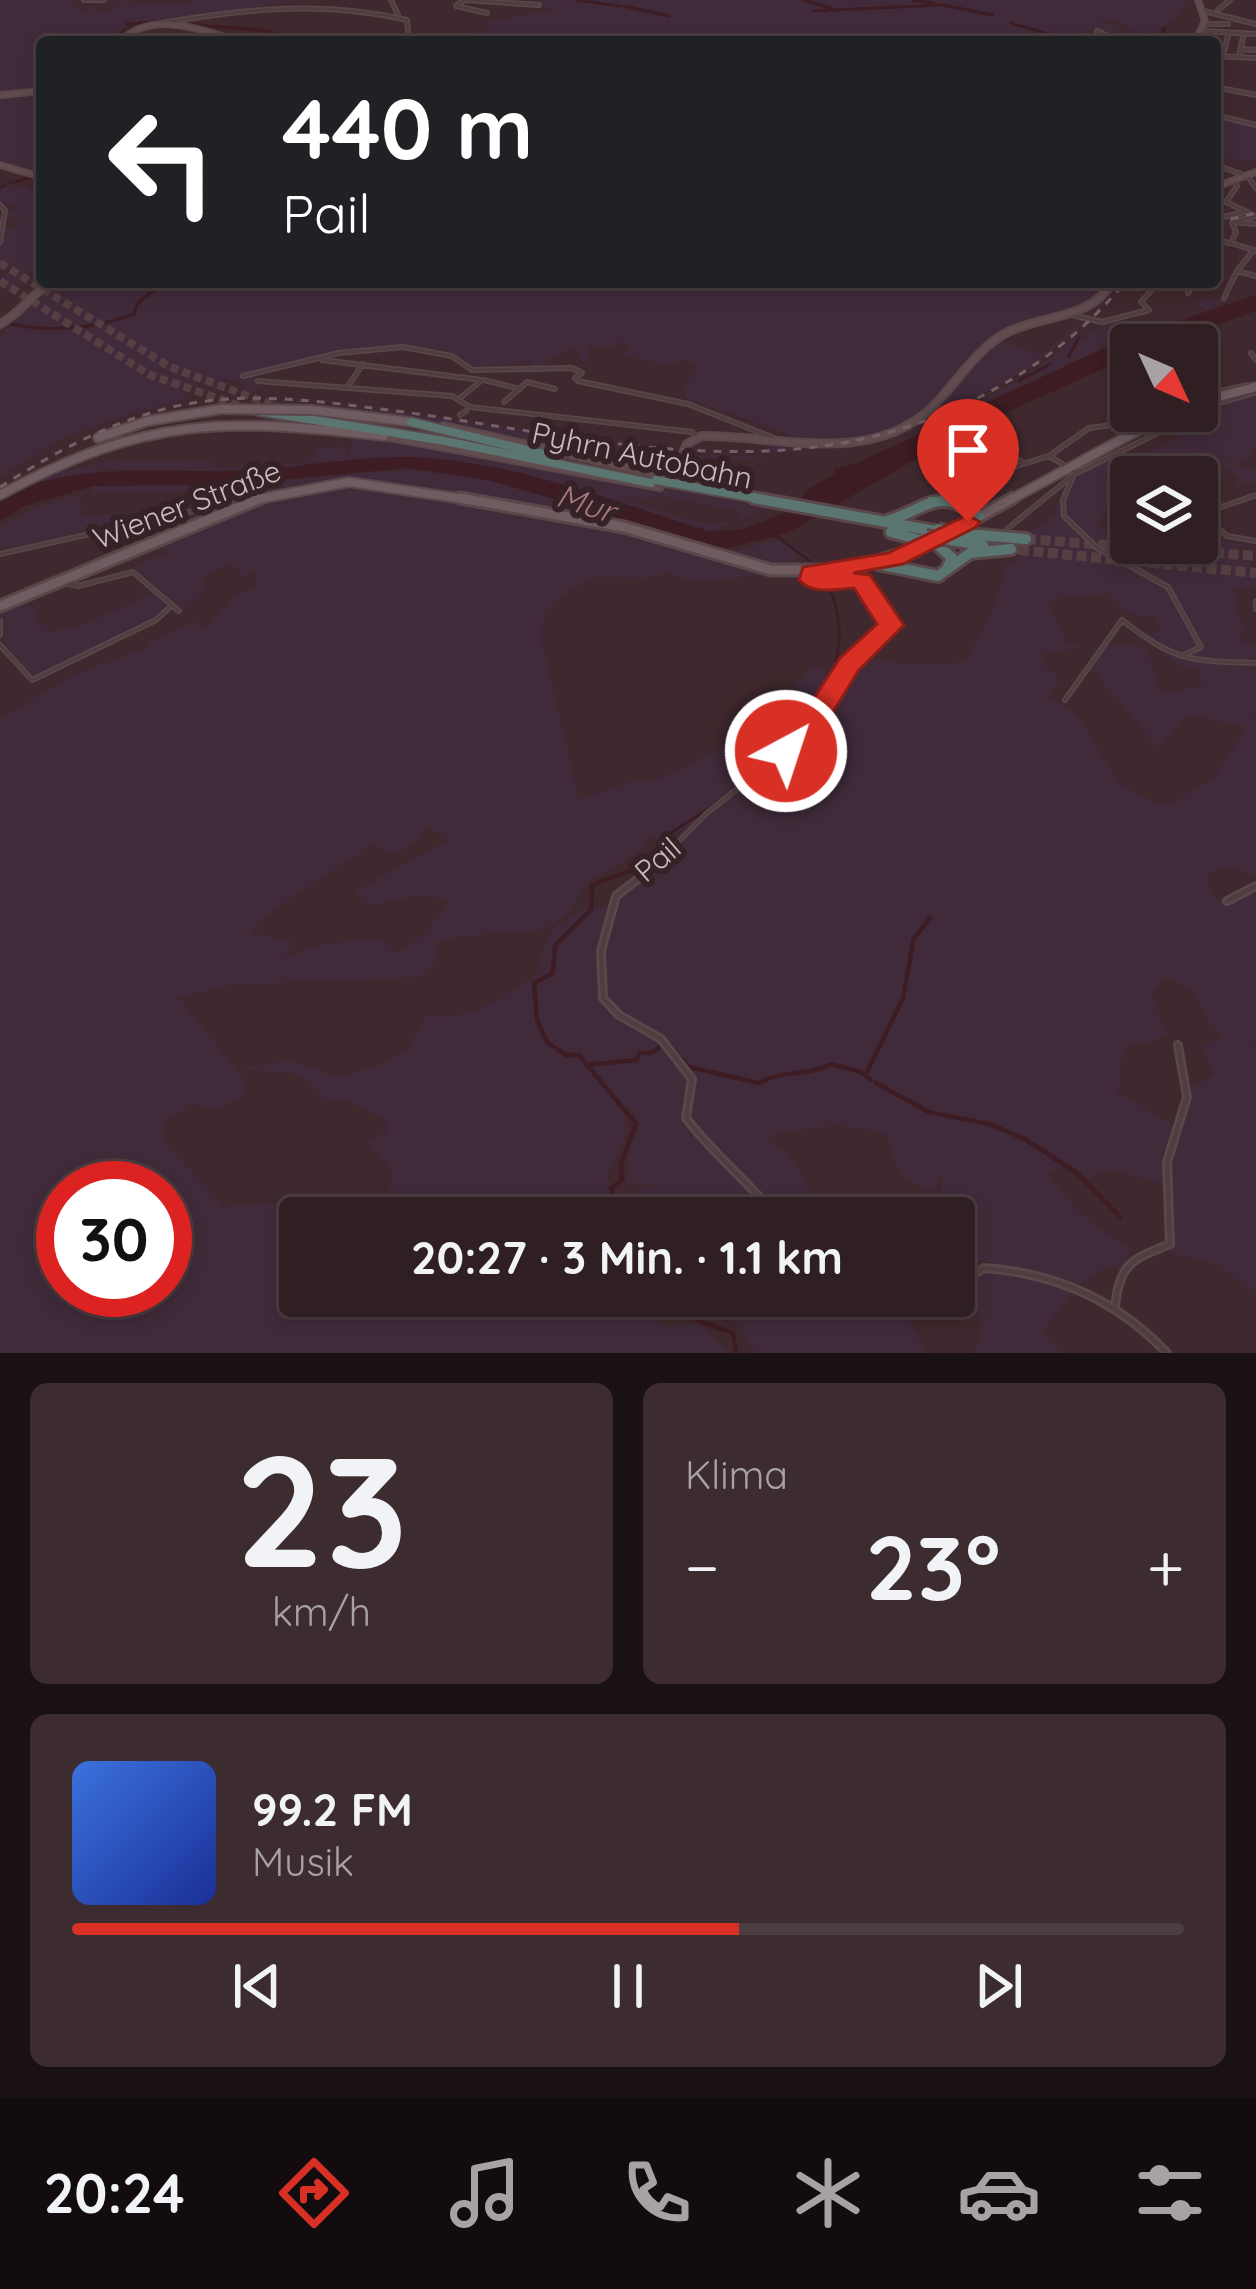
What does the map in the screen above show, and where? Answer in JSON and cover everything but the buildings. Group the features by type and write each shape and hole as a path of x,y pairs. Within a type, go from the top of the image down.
{"highway":[{"name":"Pyhrn Autobahn","path":"254,410 653,480 856,522 1019,546"},
{"name":"Pyhrn Autobahn","path":"296,412 653,480"},
{"path":"411,422 581,464"},
{"path":"384,436 521,456"},
{"path":"856,522 897,519 931,499 971,514 992,509"},
{"path":"902,562 920,573 945,571 952,558 952,539 930,534 918,517 923,504 944,502 971,514"},
{"name":"Pyhrn Autobahn","path":"856,522 930,534"},
{"name":"Pyhrn Autobahn","path":"952,539 1019,546"},
{"path":"878,564 902,562 938,576 970,553 1019,546"}],"main road":[{"path":"1198,36 1204,10 1201,1"},
{"path":"124,36 148,23 167,22 220,36"},
{"path":"0,95 36,92"},
{"path":"0,165 36,175"},
{"path":"1221,185 1256,172"},
{"path":"0,324 24,311 42,288"},
{"path":"678,485 680,462 693,440 850,444 904,428 937,403 996,339 1104,297 1109,288"},
{"path":"1218,395 1256,388"},
{"path":"0,493 110,433 221,409 310,410 411,422 653,480"},
{"path":"0,493 96,444 170,425 256,422 384,436 653,480 680,462"},
{"path":"992,509 1073,472 1139,432"},
{"name":"Wiener Straße","path":"0,606 250,500 329,483 374,483 624,527 759,567 818,575 878,564"},
{"path":"902,562 971,514"}],"street":[{"path":"84,0 104,0"},
{"path":"391,0 399,16"},
{"path":"488,13 456,6 465,0 539,5"},
{"path":"1204,10 1220,10 1230,0"},
{"path":"167,22 281,3 370,8 399,16 410,24 409,36"},
{"path":"1204,10 1256,24"},
{"path":"1202,29 1228,24"},
{"path":"1202,29 1256,34"},
{"path":"1097,31 1108,36"},
{"path":"1135,36 1136,32"},
{"path":"1228,34 1223,56 1256,58"},
{"path":"1238,57 1243,35"},
{"path":"1242,42 1256,43"},
{"path":"1241,50 1256,50"},
{"path":"1222,89 1256,95"},
{"path":"1246,122 1256,112"},
{"path":"1221,117 1256,125"},
{"path":"1221,167 1244,175 1256,188"},
{"path":"1226,202 1238,186 1233,180"},
{"path":"1221,202 1255,216"},
{"path":"0,205 5,210 0,242"},
{"path":"1221,217 1245,212"},
{"path":"1232,222 1255,216"},
{"path":"1232,222 1256,224"},
{"path":"1231,244 1236,232 1232,222"},
{"path":"1221,241 1255,251 1224,298"},
{"path":"1238,272 1256,276"},
{"path":"1068,312 1102,322 1149,310 1142,302 1154,288"},
{"path":"1188,292 1190,288"},
{"path":"243,376 411,347 452,356 482,380 520,388"},
{"path":"1251,353 1256,360"},
{"path":"316,360 471,373 572,368 582,373 575,378 578,381 688,404 780,443"},
{"path":"348,387 364,363"},
{"path":"460,398 482,380"},
{"path":"258,382 460,398 470,407 692,432 693,440"},
{"path":"504,402 527,382 555,389"},
{"path":"1007,529 1073,472 1256,388"},
{"path":"460,415 466,411"},
{"path":"951,485 1049,456 1089,428 1110,425"},
{"path":"967,438 931,457 937,471 976,508 1006,495 1012,497"},
{"path":"937,471 1000,450 1024,464"},
{"path":"1049,456 1073,472"},
{"path":"1073,472 1064,517 1097,548 1168,587 1201,647 1182,656"},
{"path":"1256,495 1201,514 1227,536 1256,541"},
{"path":"0,554 117,525 250,500"},
{"path":"61,580 78,586 130,571 179,611"},
{"name":"Pail","path":"761,1197 744,1176 718,1160 686,1118 692,1079 667,1045 607,1005 600,983 601,951 616,896 707,814 735,795 754,773 802,737 849,664 887,633 889,615 861,580 854,576 831,582 818,575"},
{"path":"1256,601 1256,610"},
{"path":"0,645 32,680 60,662 156,620 172,605"},
{"path":"0,621 0,635"},
{"path":"1065,700 1120,621 1131,624 1160,649 1207,664 1256,663"},
{"path":"1227,901 1256,886"},
{"path":"1115,1307 1118,1286 1131,1260 1170,1244 1167,1162 1187,1097 1178,1045"},
{"path":"975,1271 992,1268 1077,1286 1115,1307 1166,1351"}],"shaded area":[{"path":"0,0 77,0 71,5 82,13 92,6 107,14 118,7 100,0 189,4 196,0 295,0 181,20 138,22 140,26 115,29 120,36 36,36 36,174 0,164"},
{"path":"1179,0 1191,5 1179,8 1185,12 1153,34 1128,30 1124,36 1119,34 1129,25 1094,17 1122,29 1112,34 1095,29 1083,33 1095,36 455,34 492,30 484,22 554,10 540,3"},
{"path":"1221,117 1256,125 1256,160 1221,158"},
{"path":"0,182 36,191 36,269 11,290 0,288 1,277 18,267 0,263 0,229 16,228 18,217 7,218 7,213 17,210 14,204 0,204"},
{"path":"48,288 1105,288 1076,308 1015,325 992,337 916,418 875,435 831,444 846,446 768,454 765,443 723,440 705,442 687,452 694,441 707,437 828,445 792,440 786,433 686,398 685,386 698,367 684,359 668,365 623,356 630,348 619,341 613,347 587,347 589,362 583,363 574,348 545,361 544,366 553,366 551,374 509,372 530,366 530,360 473,369 457,355 402,347 334,354 252,373 258,383 251,395 226,391 240,390 246,382 224,379 223,387 215,391 205,383 180,390 188,396 184,400 59,440 0,477 0,338 7,331 0,331 0,326 29,309"},
{"path":"1110,288 1116,288 1093,313"},
{"path":"1227,302 1164,324 1205,308 1191,303"},
{"path":"1092,315 1014,376 950,410 883,437 933,407 997,339 1040,355"},
{"path":"1110,322 1114,324 1110,324 1110,343 1097,350 1110,345 944,420 879,441 785,457 687,457 789,456 864,443 982,400 1050,358 1078,334 1085,341 1089,338 1083,335"},
{"path":"1256,393 1255,449 1244,463 1234,464 1256,471 1256,486 1248,481 1232,487 1241,478 1218,463 1218,456 1146,456 1187,432 1218,432 1218,409"},
{"path":"253,399 403,412 563,435 554,450 574,458 457,428"},
{"path":"300,429 392,440 767,509 739,520 742,511 664,497 622,499 699,523 732,522 709,531 509,471 409,457 233,471 107,469 4,494 52,473 105,462 213,462 216,468 305,463 306,458 315,457 314,449 344,446 347,456 354,438"},
{"path":"1109,457 1110,510 1098,521 1110,536 1110,564 1218,564 1218,541 1250,544 1237,547 1237,554 1256,569 1256,587 1234,590 1240,621 1248,626 1236,640 1256,644 1256,660 1237,664 1256,663 1256,708 1248,721 1256,713 1256,878 1228,866 1206,874 1212,897 1224,903 1256,887 1256,1042 1239,1032 1256,1045 1256,1298 1221,1265 1164,1251 1172,1248 1170,1160 1190,1106 1190,1089 1215,1075 1202,1047 1222,1036 1195,997 1167,978 1150,993 1162,1011 1155,1014 1169,1032 1149,1043 1131,1044 1121,1059 1118,1094 1171,1124 1176,1135 1166,1159 1167,1184 1107,1170 1089,1180 1069,1166 1047,1175 1080,1213 1131,1251 1121,1271 1109,1265 1079,1285 975,1259 975,1197 941,1194 942,1176 929,1193 899,1173 888,1136 874,1131 812,1128 766,1138 788,1154 815,1197 647,1197 634,1189 667,1184 626,1185 629,1153 639,1125 629,1107 606,1184 615,1185 614,1197 388,1197 394,1172 365,1143 388,1131 384,1119 340,1097 330,1103 296,1075 241,1066 293,1061 334,1077 376,1067 406,1050 427,1015 471,1011 538,973 547,941 558,926 582,908 608,906 611,911 627,888 711,808 692,826 660,840 653,836 639,852 584,884 573,907 558,921 522,933 435,943 439,959 419,977 228,985 178,997 247,1083 244,1097 214,1110 191,1103 162,1124 164,1143 181,1161 36,1161 36,1317 192,1317 192,1172 225,1207 279,1202 279,1317 648,1317 670,1327 689,1323 705,1328 729,1353 0,1353 0,719 74,675 148,647 146,644 194,621 207,628 235,595 256,588 256,568 239,579 240,569 226,565 204,578 207,588 184,611 134,567 167,553 159,541 178,530 167,525 165,516 205,509 206,515 189,524 255,498 234,501 233,490 92,494 93,486 230,485 375,472 450,473 518,487 649,532 716,549 778,541 790,544 824,568 816,570 800,556 780,568 630,531 772,574 696,582 667,573 647,578 596,577 559,597 543,615 542,643 579,800 640,778 646,783 696,761 756,719 814,665 824,666 825,673 835,678 826,703 855,657 914,665 964,662 993,611 1006,564 1014,562 1027,534 1056,515 1058,501 1079,474","holes":["1109,593 1129,614 1152,616 1163,630 1146,638 1178,665 1200,671 1202,686 1165,693 1157,683 1147,647 1104,645 1093,670 1159,749 1187,714 1247,728 1213,779 1165,807 1116,779 1081,722 1048,697 1057,687 1057,677 1041,662 1045,652 1085,648 1066,643 1048,600","428,825 447,841 354,892 366,904 414,896 451,901 421,937 398,953 378,938 321,945 289,957 283,952 296,943 249,932 284,902 372,845 394,855 414,843"]},
{"path":"71,496 81,498 82,517 124,511 127,522 12,548 0,545 0,528 30,510"},
{"path":"153,592 170,606 156,618 34,677 3,642 6,627 0,615 26,603 53,633 72,624 78,628"},
{"path":"986,1270 1075,1289 1041,1333 1064,1353 974,1353 980,1336 975,1277"},
{"path":"727,1317 908,1317 927,1353 757,1353"}],"water":[{"name":"Mur","path":"1256,295 1256,311 1218,324 1169,324"},
{"name":"Mur","path":"1110,346 1110,366 959,434 788,533 724,549 492,481 407,468 229,485 93,486 25,506 0,521 0,496 58,478 116,472 256,470 408,457 523,474 709,531 740,530 799,507 805,491 834,474 834,469 857,463"}],"waterway":[{"path":"576,0 620,6"},
{"path":"803,0 834,9"},
{"path":"913,0 933,3"},
{"path":"813,11 940,5"},
{"path":"943,5 993,15"},
{"path":"624,6 669,16"},
{"path":"130,27 127,24 166,21"},
{"path":"176,23 279,36"},
{"path":"1011,23 1055,36"},
{"path":"1162,36 1164,28"},
{"path":"119,36 123,32"},
{"path":"306,36 328,35"},
{"path":"10,183 34,177"},
{"path":"0,188 6,185"},
{"path":"6,323 54,329 102,324 134,314 137,304 156,288"},
{"path":"1069,356 1079,337"},
{"path":"1019,381 1050,364"},
{"path":"775,535 815,565"},
{"path":"736,788 809,721 830,681 837,659 837,614 820,574"},
{"path":"629,871 647,864 669,834 720,801"},
{"path":"587,1065 579,1055 566,1055 547,1042 537,1020 534,983 553,973 555,945 591,910 592,885 637,868"},
{"path":"867,1072 903,998 914,938 930,918"},
{"path":"667,1043 689,1067 759,1083 831,1064 861,1072 871,1080"},
{"path":"587,1065 636,1060 640,1053 651,1053 662,1045"},
{"path":"587,1065 636,1124 621,1164 622,1180 611,1188 614,1197"},
{"path":"876,1083 929,1112 989,1124 1025,1139 1077,1173 1120,1217"},
{"path":"694,1317 733,1333 736,1353"}],"tunnel":[{"path":"0,263 36,285"},
{"path":"0,281 150,375 246,408"},
{"path":"41,288 170,367 283,409"},
{"path":"1026,539 1256,556"},
{"path":"1019,550 1256,573"}],"railway":[{"path":"1221,222 1256,213"},
{"path":"0,487 120,423 172,407 222,399 341,404 668,449 807,448 875,436 943,414 1019,375 1086,324 1120,288"}],"route":[{"path":"786,751 807,731 849,664 891,625 889,615 861,580 818,582 811,580 812,572 849,570 895,559 968,522"}]}
